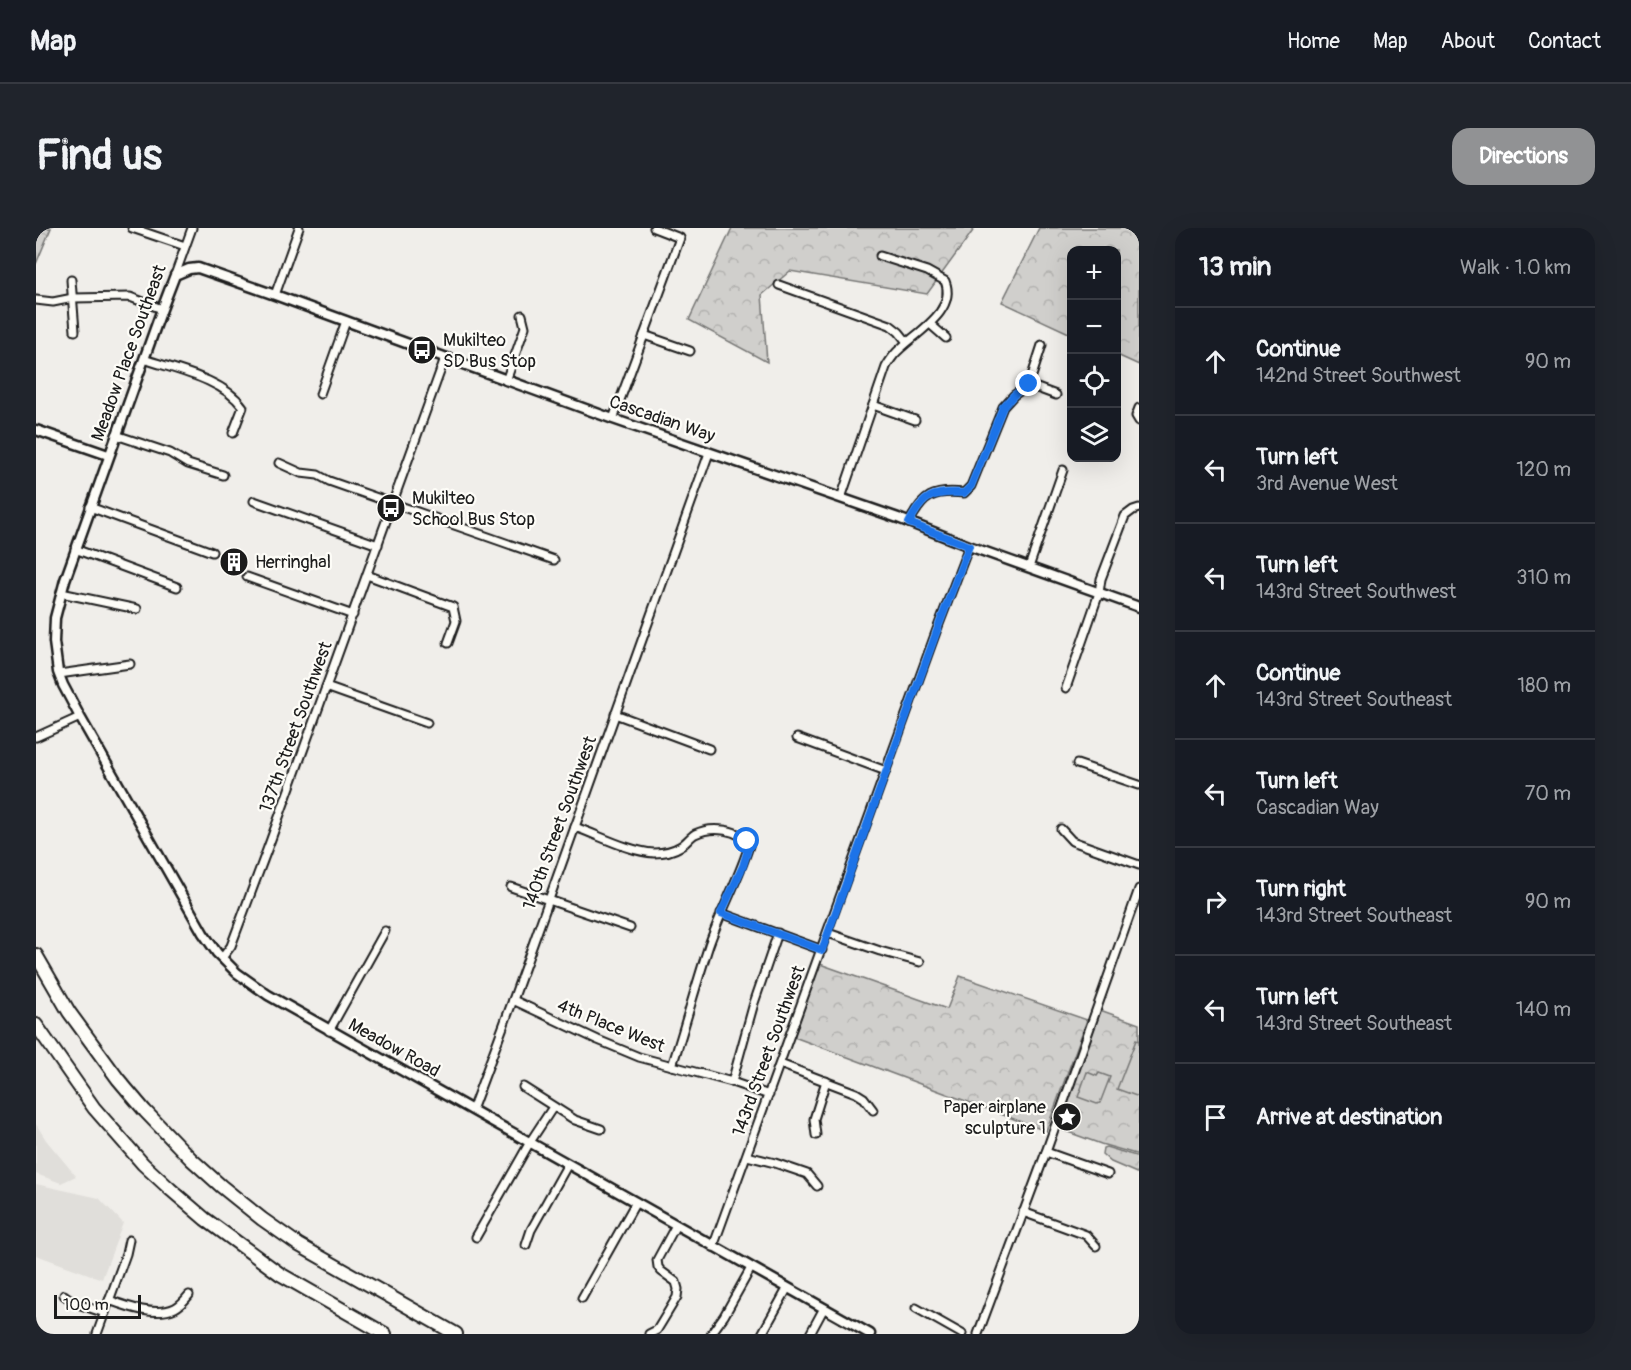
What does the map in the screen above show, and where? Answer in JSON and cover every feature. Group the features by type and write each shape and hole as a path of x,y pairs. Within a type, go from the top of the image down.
{"highway":[{"path":"36,955 69,1012 118,1079 168,1136 206,1172 262,1219 299,1245 456,1334"},
{"path":"36,1025 93,1108 143,1164 170,1189 205,1219 280,1274 386,1334"}],"street":[{"path":"132,228 185,246"},
{"name":"Meadow Place Southeast","path":"75,549 192,228"},
{"path":"275,295 299,228"},
{"path":"613,419 680,238 654,228"},
{"path":"841,498 889,362 907,342 930,324 945,304 948,294 945,281 927,271 880,256"},
{"name":"Cascadian Way","path":"175,275 198,268 506,381 841,498 1139,607"},
{"path":"71,280 75,331"},
{"path":"780,285 890,325 907,342"},
{"path":"36,300 53,302 73,298 130,297 162,309"},
{"path":"506,381 525,327 522,315"},
{"path":"320,394 346,321"},
{"path":"930,324 946,338"},
{"path":"644,335 690,351"},
{"path":"909,523 918,506 928,497 945,491 964,493 971,486 1003,407 1029,384 1042,345"},
{"path":"144,358 216,384 232,394 243,407 233,433"},
{"name":"137th Street Southwest","path":"222,958 228,952 235,936 445,358"},
{"path":"1029,384 1056,395"},
{"path":"873,405 915,420"},
{"path":"1139,408 1136,413 1139,421"},
{"path":"36,430 108,456"},
{"path":"116,435 170,453 188,464 223,475"},
{"name":"140th Street Southwest","path":"472,1110 709,453"},
{"path":"279,463 301,473 318,475 329,481 554,560"},
{"path":"1029,567 1063,470"},
{"path":"254,501 378,545"},
{"path":"90,507 212,552"},
{"path":"1066,687 1099,593 1101,579 1125,516 1136,509"},
{"name":"143rd Street Southwest","path":"713,1246 969,546"},
{"path":"75,549 177,587"},
{"name":"Meadow Road","path":"75,549 55,618 54,642 59,674 80,717 203,933 237,974 251,985 329,1031 870,1334"},
{"path":"367,575 453,607 456,621 448,643"},
{"path":"247,577 353,615"},
{"path":"61,593 137,609"},
{"path":"59,674 130,664"},
{"path":"326,687 427,723"},
{"path":"615,714 710,749"},
{"path":"36,737 80,717"},
{"path":"797,738 886,771"},
{"path":"1077,764 1139,785"},
{"path":"574,827 639,851 651,853 664,853 681,846 695,834 712,830 725,830 747,841 749,846 743,866 721,913 709,946 672,1066"},
{"path":"1060,829 1072,841 1139,865"},
{"path":"511,887 630,928"},
{"path":"978,1334 1046,1152 1139,889"},
{"path":"721,913 822,950"},
{"path":"329,1031 385,931"},
{"path":"732,1082 754,1003 778,933"},
{"path":"828,933 920,962"},
{"name":"4th Place West","path":"513,1000 597,1040 639,1057 732,1082 769,1095"},
{"path":"780,1064 856,1093 864,1098 873,1110"},
{"path":"816,1135 814,1119 826,1081"},
{"path":"523,1087 575,1120 601,1129"},
{"path":"476,1237 530,1142 553,1107"},
{"path":"1046,1152 1108,1174"},
{"path":"747,1156 807,1174 817,1186"},
{"path":"526,1245 531,1230 568,1164"},
{"path":"582,1298 636,1202"},
{"path":"1023,1212 1086,1235 1096,1246"},
{"path":"649,1334 657,1330 677,1297 676,1282 661,1271 657,1260 676,1225"},
{"path":"97,1334 129,1240"},
{"path":"711,1334 751,1268"},
{"path":"762,1334 787,1288"},
{"path":"64,1295 75,1303 105,1313"},
{"path":"110,1300 135,1310 154,1311 174,1309 182,1304 189,1295"},
{"path":"810,1334 824,1308"},
{"path":"916,1308 962,1334"}],"shaded area":[{"path":"36,1124 46,1140 76,1176 61,1183 36,1174"},
{"path":"36,1184 99,1198 123,1223 102,1279 36,1255"}],"green space":[{"path":"36,228 51,228 36,264"},
{"path":"732,228 975,228 927,294 790,271 762,295 767,362 689,320"},
{"path":"1039,228 1139,228 1139,365 1121,357 1121,246 1067,246 1067,332 1002,302"},
{"path":"820,964 947,1009 960,976 1087,1020 1046,1131 794,1037"},
{"path":"1100,1010 1139,1024 1139,1155 1057,1128"},
{"path":"1136,1040 1139,1041 1139,1097 1117,1089"},
{"path":"1087,1072 1110,1077 1100,1103 1078,1097"},
{"path":"1103,1148 1139,1157 1139,1174 1111,1162 1102,1154"}],"place":[{"name":"Mukilteo SD Bus Stop","path":"422,350"},
{"name":"Mukilteo School Bus Stop","path":"391,508"},
{"name":"Herringhal","path":"234,562"},
{"name":"Paper airplane sculpture 1","path":"1067,1117"}],"route":[{"path":"747,841 749,846 743,866 721,913 822,950 969,546 909,523 918,506 928,497 945,491 964,493 971,486 1003,407 1029,384"}]}
